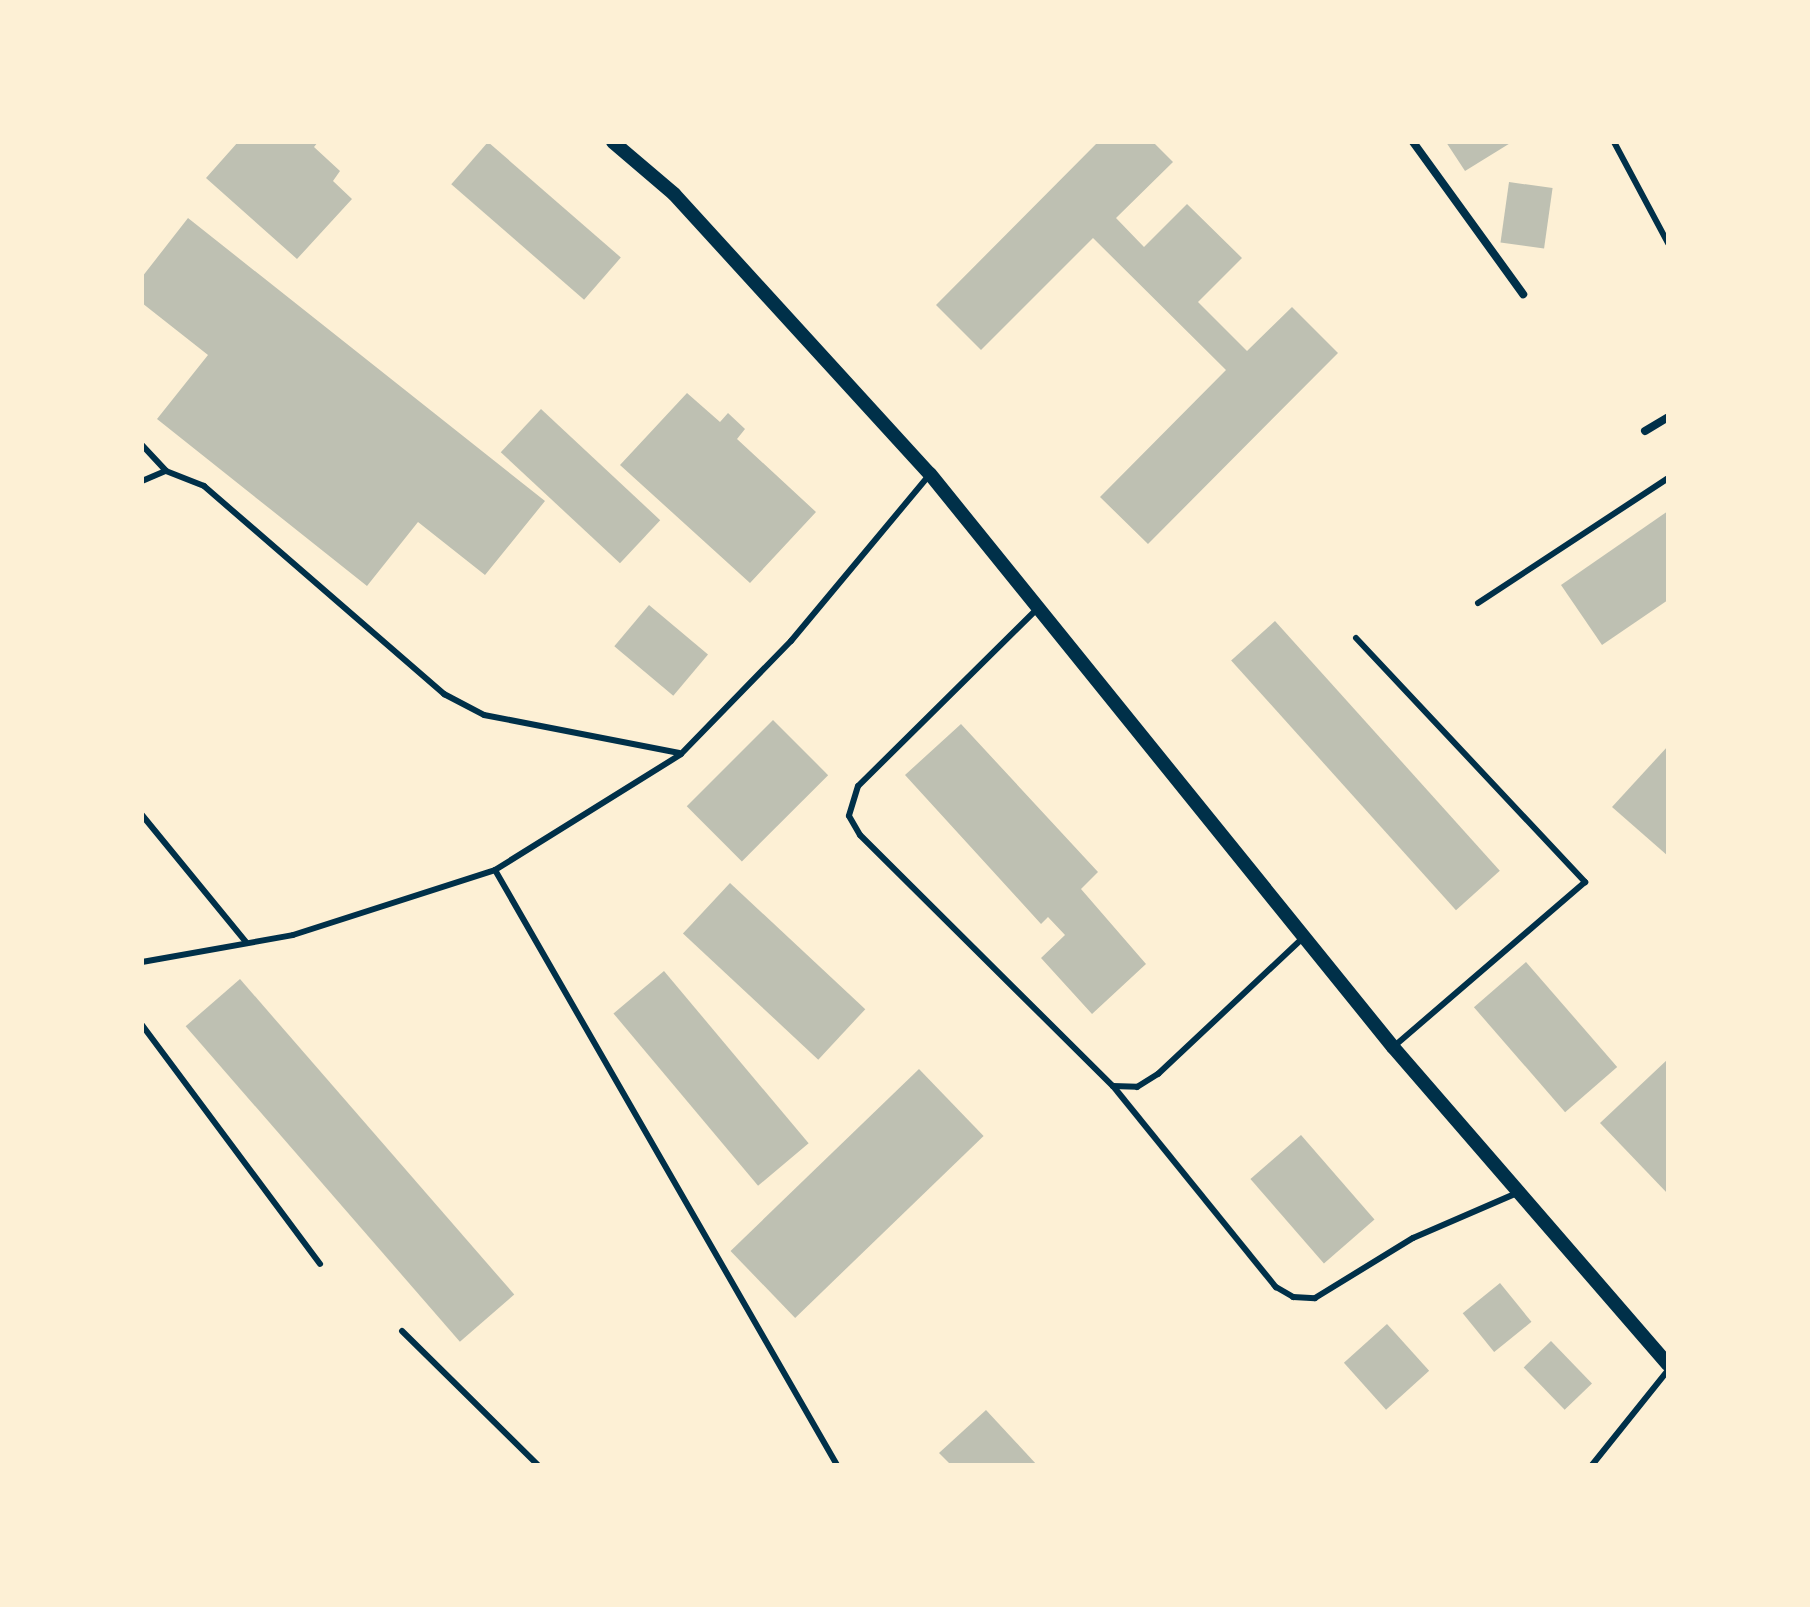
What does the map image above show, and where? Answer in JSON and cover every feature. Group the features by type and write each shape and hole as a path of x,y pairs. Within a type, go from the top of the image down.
{"street":[{"path":"613,142 674,194 930,474 1036,610 1393,1047 1668,1367"},
{"path":"1413,142 1523,294"},
{"path":"1645,431 1668,417"}],"lane":[{"path":"1614,142 1668,243"},
{"path":"142,445 166,471 204,486 444,694 484,715 681,754"},
{"path":"142,481 166,471"},
{"path":"142,962 395,908 495,870 681,754 791,641 930,474"},
{"path":"1478,603 1668,478"},
{"path":"1036,610 858,786 849,816 1113,1086 1276,1287 1293,1297 1315,1298 1413,1238 1517,1193"},
{"path":"1356,638 1585,882 1393,1047"},
{"path":"142,815 246,942"},
{"path":"495,870 837,1465"},
{"path":"1113,1086 1137,1087 1158,1074 1304,937"},
{"path":"142,1025 320,1264"},
{"path":"402,1331 538,1465"},
{"path":"1592,1465 1668,1367"}],"building":[{"path":"238,142 318,142 314,147 340,171 333,181 352,199 297,259 206,178"},
{"path":"488,142 621,257 584,300 451,184"},
{"path":"1098,142 1153,142 1173,162 1116,218 1144,247 1187,204 1242,258 1198,302 1247,351 1292,307 1338,353 1148,544 1100,497 1226,370 1093,238 981,350 936,305"},
{"path":"1446,142 1512,142 1465,171"},
{"path":"1509,182 1553,188 1544,249 1501,242"},
{"path":"188,218 545,501 485,575 418,522 367,586 157,419 208,355 142,303 142,277"},
{"path":"687,393 720,422 728,413 745,429 737,439 816,512 750,583 620,465"},
{"path":"541,409 660,520 620,563 501,452"},
{"path":"1668,511 1668,600 1602,645 1561,585"},
{"path":"649,605 708,654 673,696 614,646"},
{"path":"1275,621 1500,871 1456,910 1231,660"},
{"path":"773,720 828,775 742,861 687,806"},
{"path":"961,724 1098,872 1081,889 1146,964 1092,1014 1041,958 1065,935 1048,917 1041,924 905,775"},
{"path":"1668,746 1668,856 1612,807"},
{"path":"730,883 865,1009 818,1060 683,933"},
{"path":"1526,962 1617,1067 1565,1112 1474,1007"},
{"path":"664,971 809,1143 758,1186 613,1013"},
{"path":"240,979 514,1294 460,1342 186,1026"},
{"path":"1668,1059 1668,1194 1600,1123"},
{"path":"919,1069 984,1136 795,1318 731,1251"},
{"path":"1301,1135 1374,1220 1324,1263 1250,1179"},
{"path":"1500,1283 1531,1322 1494,1352 1463,1313"},
{"path":"1387,1324 1429,1371 1386,1410 1344,1363"},
{"path":"1551,1341 1592,1383 1565,1410 1524,1367"},
{"path":"986,1410 1037,1465 951,1465 939,1453"}]}
